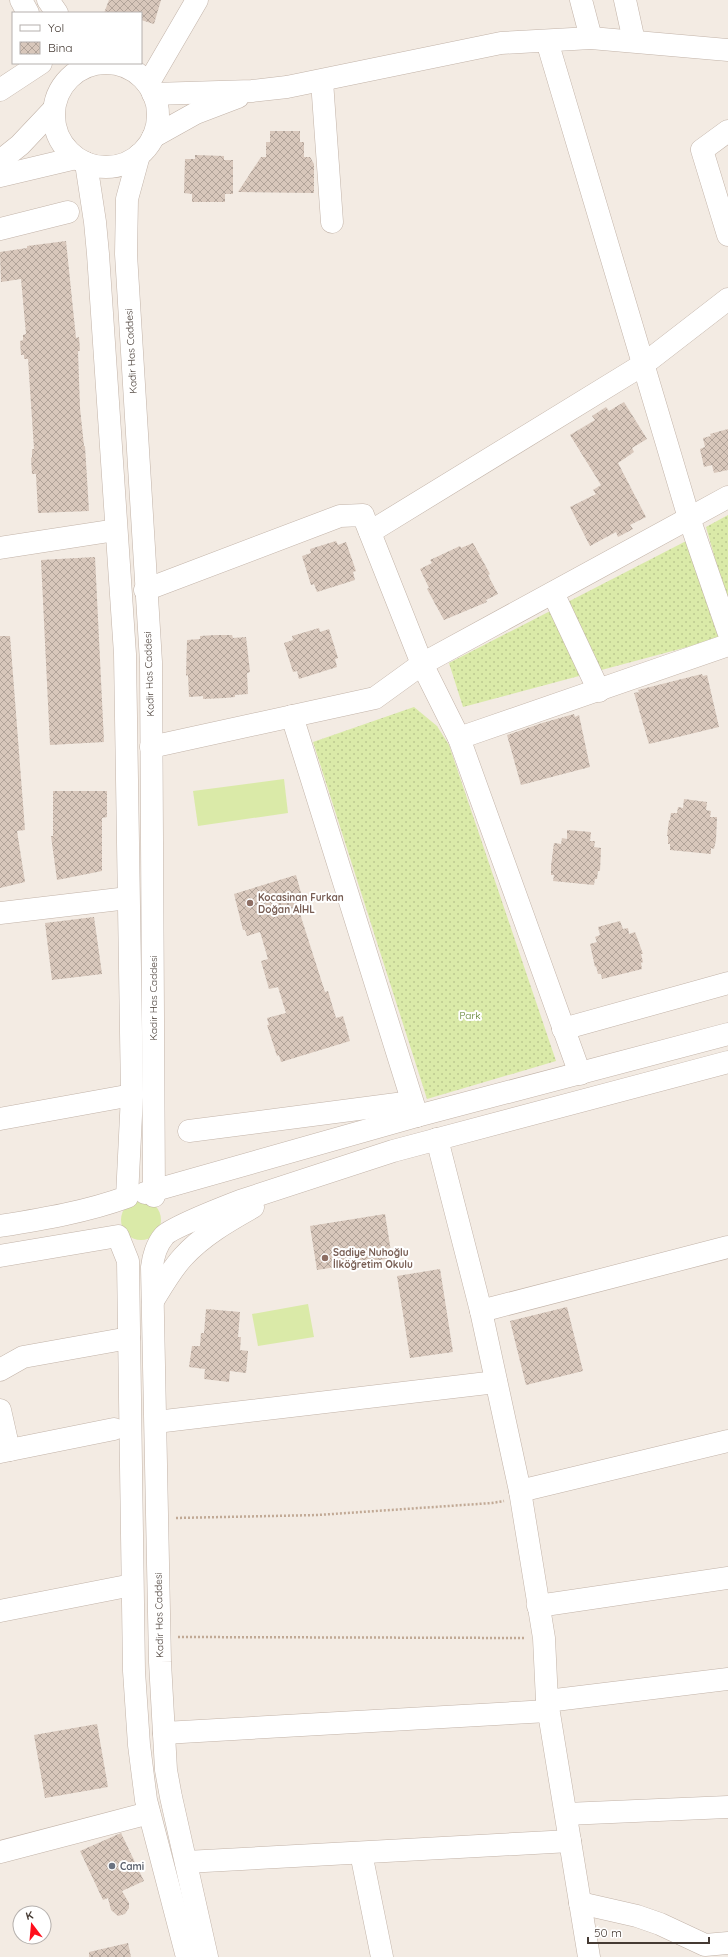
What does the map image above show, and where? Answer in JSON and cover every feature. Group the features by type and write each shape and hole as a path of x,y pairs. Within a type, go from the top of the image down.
{"street":[{"path":"21,0 27,12"},
{"path":"48,0 56,12"},
{"path":"150,89 198,0"},
{"path":"581,0 592,38"},
{"path":"625,0 634,41"},
{"path":"150,89 252,91 322,81 501,43 592,38 728,50"},
{"path":"547,41 690,518 728,631"},
{"path":"0,90 39,64"},
{"path":"49,64 56,104 55,126 61,142 81,161 97,166 114,166 130,161 140,155 153,137 158,115 157,104 150,89 131,70 112,64"},
{"path":"0,162 20,145 56,104 65,83 78,72 88,67 104,64"},
{"path":"322,81 332,222"},
{"path":"153,137 196,113 252,91"},
{"path":"728,131 702,150 728,235"},
{"name":"Kadir Has Caddesi","path":"140,155 127,199 126,254 150,662 151,747 145,1194"},
{"path":"0,176 81,161"},
{"path":"81,161 96,222 125,654 132,1095 145,1194"},
{"path":"0,229 68,212"},
{"path":"370,532 644,364 728,299"},
{"path":"151,747 375,698 422,664 728,497"},
{"path":"146,590 340,516 363,516 422,664 460,738 580,1074"},
{"path":"0,548 116,530"},
{"path":"553,593 599,691"},
{"path":"460,738 728,645"},
{"path":"292,716 414,1109"},
{"path":"0,913 128,898"},
{"path":"563,1029 728,983"},
{"path":"0,1226 94,1208 145,1194 414,1109 580,1074 728,1034"},
{"path":"0,1256 118,1236 134,1246 142,1247 158,1241 164,1235 215,1210 393,1151 728,1062"},
{"path":"0,1119 132,1095"},
{"path":"189,1131 414,1109"},
{"path":"437,1139 481,1311 520,1491 544,1638 548,1706 589,1957"},
{"path":"153,1300 175,1267 201,1241 231,1220 300,1182"},
{"path":"164,1235 169,1218 164,1205 145,1194 120,1203 114,1220 118,1236 128,1261 129,1270 132,1585 134,1671 139,1745 149,1813 187,1957"},
{"name":"Kadir Has Caddesi","path":"164,1235 154,1256 152,1268 159,1636 166,1770 170,1797 207,1957"},
{"path":"481,1311 728,1247"},
{"path":"0,1370 23,1357 129,1338"},
{"path":"156,1422 496,1382"},
{"path":"0,1410 4,1451 114,1429"},
{"path":"520,1491 728,1441"},
{"path":"538,1606 728,1578"},
{"path":"0,1611 132,1585"},
{"path":"164,1733 548,1706 728,1679"},
{"path":"566,1814 728,1807"},
{"path":"0,1852 149,1813"},
{"path":"186,1862 570,1841"},
{"path":"361,1853 382,1957"},
{"path":"580,1903 636,1916 672,1929 705,1945 728,1943"}],"path":[{"path":"157,1519 318,1515 485,1504 502,1501 520,1491"},
{"path":"159,1636 544,1638"}],"green space":[{"path":"728,515 728,604 706,527"},
{"path":"690,539 721,638 463,707 449,663"},
{"name":"Park","path":"414,707 437,726 449,745 556,1061 427,1099 313,742"},
{"path":"284,779 288,813 198,826 193,791"},
{"path":"141,1200 149,1202 155,1206 159,1212 161,1220 159,1228 155,1234 149,1238 141,1240 133,1238 127,1234 123,1228 121,1220 123,1212 127,1206 133,1202"},
{"path":"308,1304 314,1337 258,1346 252,1314"}],"building":[{"path":"109,0 161,0 154,24 142,20 142,12 104,12"},
{"path":"270,131 300,131 300,142 304,142 304,157 310,157 314,164 314,193 238,192 261,157 266,157 266,142 270,142"},
{"path":"195,155 224,156 224,160 233,160 233,194 225,194 225,202 192,202 192,194 184,193 185,159 195,159"},
{"path":"66,241 76,338 79,337 80,408 85,446 89,511 38,513 36,474 32,474 31,458 32,449 34,449 28,359 24,359 24,355 21,355 20,341 23,340 23,335 26,334 21,279 1,282 0,252 27,248 27,246"},
{"path":"624,402 647,439 632,448 634,452 618,463 646,517 630,525 633,529 618,537 616,532 590,546 570,507 596,494 593,490 601,485 570,435 595,420 592,416 606,407 609,411"},
{"path":"728,429 728,470 714,473 712,465 704,467 700,449 705,447 703,438 711,436 710,434"},
{"path":"336,541 338,545 346,542 356,571 353,572 355,580 317,592 314,584 311,585 302,556 311,553 310,549"},
{"path":"473,543 490,574 488,575 498,594 486,600 487,602 444,620 427,589 429,588 420,569 432,563 430,560 460,546 461,548"},
{"path":"95,557 104,742 50,745 41,560"},
{"path":"319,628 320,632 329,629 338,658 335,659 337,667 299,679 297,671 293,672 284,643 293,640 292,636"},
{"path":"232,635 233,638 246,637 250,672 247,673 248,694 235,695 235,697 225,698 203,699 203,696 189,697 188,675 186,676 187,640 200,639 200,636"},
{"path":"0,636 10,636 25,830 17,831 25,882 0,888"},
{"path":"702,674 703,676 707,675 719,727 649,744 634,693 639,692 638,690"},
{"path":"574,714 575,717 579,715 590,767 521,785 507,735"},
{"path":"53,791 107,791 107,817 102,818 102,871 57,880 51,836 53,836"},
{"path":"684,799 707,802 706,810 711,811 710,817 717,817 716,840 714,849 711,848 711,854 670,850 670,844 668,844 667,836 669,820 671,813 677,813 678,807 683,808"},
{"path":"567,830 591,832 590,841 595,841 594,847 601,848 600,871 598,871 597,879 595,879 594,885 553,881 554,875 551,875 551,866 554,843 561,844 562,838 567,839"},
{"path":"296,875 301,893 294,895 325,992 328,991 336,1018 343,1016 350,1041 281,1062 279,1055 277,1056 267,1025 269,1025 267,1018 286,1013 278,987 269,989 261,961 268,959 260,932 247,936 245,930 243,930 234,894"},
{"path":"94,917 102,974 52,980 45,923"},
{"path":"620,921 623,929 628,928 629,934 635,932 643,954 641,954 643,962 641,963 642,969 602,979 601,974 598,974 596,966 595,967 590,944 597,942 595,937 600,935 598,927"},
{"path":"385,1214 392,1258 317,1270 310,1226"},
{"path":"440,1269 453,1352 410,1358 397,1276"},
{"path":"567,1307 583,1371 526,1385 510,1321"},
{"path":"206,1309 240,1312 238,1337 241,1337 240,1350 248,1351 246,1373 230,1371 229,1382 204,1379 205,1369 189,1367 192,1346 200,1346 201,1333 204,1333"},
{"path":"97,1724 108,1787 45,1798 34,1735"},
{"name":"Cami","path":"121,1833 144,1881 122,1891 129,1903 129,1908 125,1914 118,1916 111,1910 108,1898 103,1900 80,1851"},
{"path":"128,1943 131,1957 89,1957 89,1952"}],"place":[{"name":"Kocasinan Furkan Doğan AİHL","path":"250,903"},
{"name":"Sadiye Nuhoğlu İlköğretim Okulu","path":"325,1258"},
{"name":"Cami","path":"112,1866"}]}
